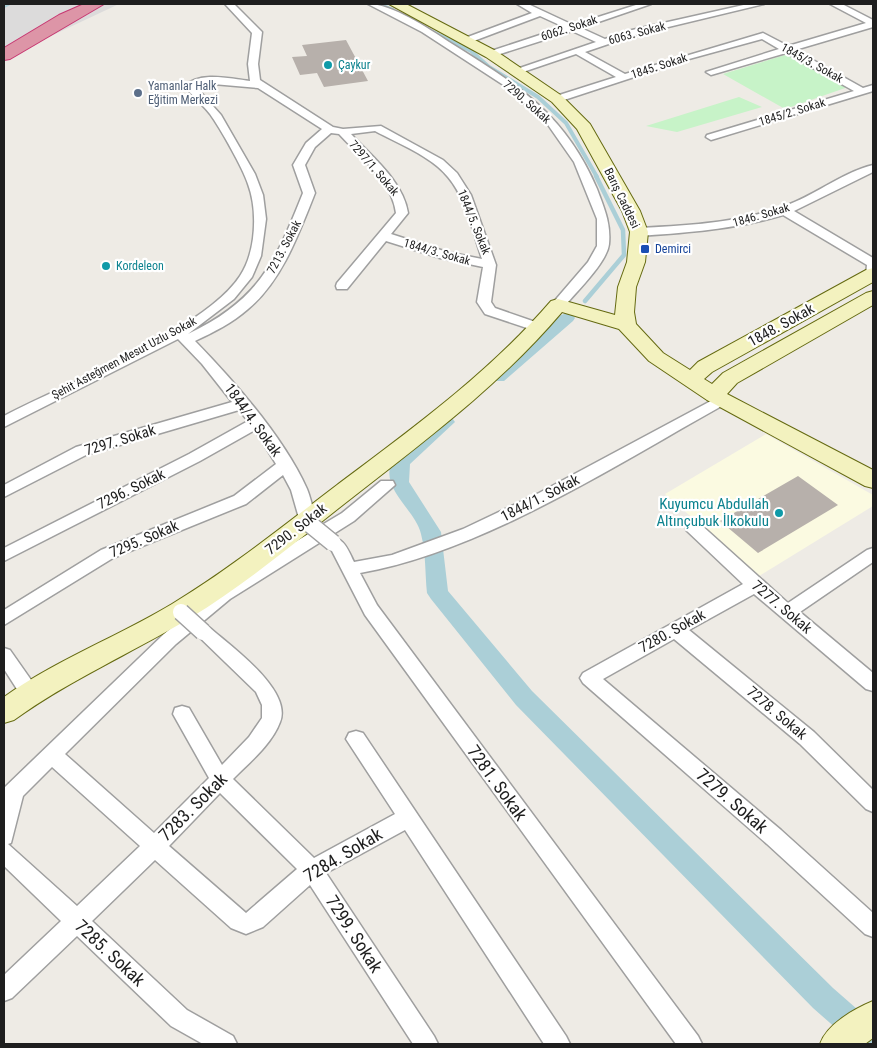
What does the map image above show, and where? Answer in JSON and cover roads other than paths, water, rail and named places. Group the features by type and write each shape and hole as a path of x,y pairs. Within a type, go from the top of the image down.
{"highway":[{"path":"4,43 43,19 75,4"},
{"path":"4,55 65,18 97,4"}],"main road":[{"name":"Barış Caddesi","path":"396,4 468,40 491,54 557,99 584,127 631,211 639,232 636,262 627,287 624,312 626,325"},
{"name":"1848. Sokak","path":"691,380 705,367 872,274"},
{"name":"1848. Sokak","path":"718,398 730,378 873,297"},
{"path":"558,305 626,325 656,357 718,398 873,480"},
{"name":"7290. Sokak","path":"4,712 29,692 181,612 309,523 474,393 539,328 558,305"},
{"path":"837,1044 873,1018"}],"street":[{"name":"7297/1. Sokak","path":"229,4 258,32 258,43 252,66 253,77 256,82 329,129 343,132 388,183 403,204 402,212 342,286"},
{"name":"7290. Sokak","path":"372,4 425,30 509,84 550,120 580,162 603,219 604,246 594,263 558,305"},
{"path":"521,4 604,42"},
{"name":"6062. Sokak","path":"491,54 631,5 647,4"},
{"name":"6063. Sokak","path":"516,71 604,42 662,26 759,4"},
{"path":"835,4 873,24"},
{"path":"631,5 662,26"},
{"path":"468,40 540,13"},
{"path":"711,72 873,24"},
{"name":"1845/3. Sokak","path":"762,36 862,92"},
{"name":"1845. Sokak","path":"557,99 762,36"},
{"path":"577,51 624,77"},
{"name":"Şehit Asteğmen Mesut Uzlu Sokak","path":"4,422 183,335 228,299 246,278 256,246 259,219 258,200 254,184 214,113 190,86 203,80 263,85"},
{"name":"1845/2. Sokak","path":"711,137 873,88"},
{"name":"1844/5. Sokak","path":"343,132 378,128 439,162 453,175 465,195 490,266 484,302 485,307 490,311 539,328"},
{"name":"7213. Sokak","path":"183,335 240,310 258,292 274,266 309,193 299,165 310,145 329,129"},
{"name":"1846. Sokak","path":"639,232 728,225 785,210 873,168"},
{"path":"785,210 873,263 872,274"},
{"name":"1844/3. Sokak","path":"384,236 444,255 490,266"},
{"name":"1844/4. Sokak","path":"183,335 257,422 299,490 309,523"},
{"name":"1844/1. Sokak","path":"348,569 394,561 469,533 545,497 718,398"},
{"name":"7297. Sokak","path":"4,492 81,451 242,404"},
{"name":"7296. Sokak","path":"4,555 42,533 221,444 257,422"},
{"name":"7295. Sokak","path":"4,618 107,554 240,500 285,465"},
{"path":"4,836 9,796 170,639 224,594 348,517 387,485"},
{"name":"7281. Sokak","path":"309,523 338,547 371,610 690,1044"},
{"name":"7277. Sokak","path":"693,527 755,585 871,678"},
{"path":"787,612 873,554"},
{"name":"7280. Sokak","path":"589,678 755,585"},
{"name":"7283. Sokak","path":"4,990 155,846 256,743 272,720 271,705 262,687 181,612"},
{"name":"7278. Sokak","path":"675,629 806,738 873,803"},
{"path":"4,655 29,692"},
{"name":"7279. Sokak","path":"589,678 774,837 873,928"},
{"name":"7299. Sokak","path":"182,714 220,780 312,870 426,1044"},
{"path":"356,738 558,1044"},
{"name":"7284. Sokak","path":"52,755 239,921 246,924 255,920 312,870 409,817"},
{"name":"7285. Sokak","path":"4,852 179,1018 225,1044"}],"waterway":[{"path":"4,6 8,4"},
{"path":"378,4 393,10"},
{"path":"427,29 471,51 489,67 538,97 566,123 597,177"},
{"path":"585,301 624,255 623,230 596,176"},
{"path":"498,377 567,318"},
{"path":"446,422 401,462 399,482 431,532 438,593 524,698 823,998 873,1042"}],"place":[{"name":"Çaykur","path":"328,65"},
{"name":"Yamanlar Halk Eğitim Merkezi","path":"138,93"},
{"name":"Demirci","path":"645,249"},
{"name":"Kordeleon","path":"106,266"},
{"name":"Kuyumcu Abdullah Altınçubuk İlkokulu","path":"779,513"}]}
